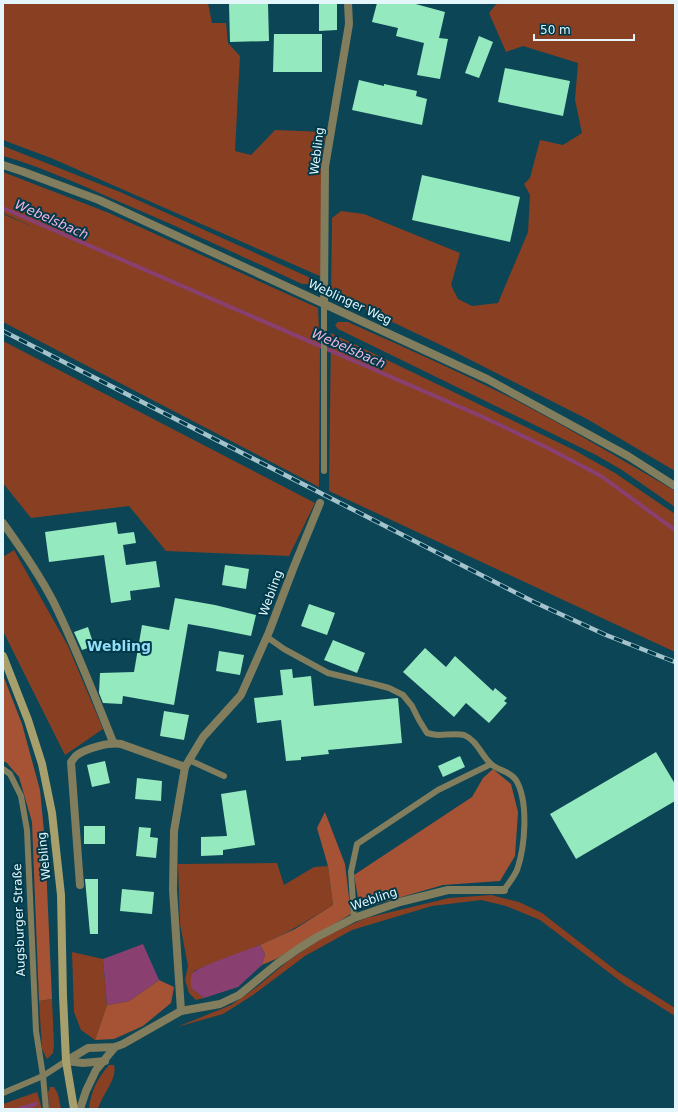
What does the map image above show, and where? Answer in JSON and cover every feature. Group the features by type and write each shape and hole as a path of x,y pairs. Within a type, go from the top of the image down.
{"main road":[{"name":"Webling","path":"3,656 28,720 42,764 52,813 60,895 66,1061"},
{"path":"66,1061 74,1109"}],"street":[{"name":"Webling","path":"324,304 325,167 349,24 348,3"},
{"name":"Weblinger Weg","path":"3,165 99,200 487,379 621,452 675,486"},
{"name":"Webling","path":"182,1011 173,890 174,831 187,763 203,737 241,695 267,636 320,503"},
{"path":"3,523 17,542 52,599 86,673 113,742"},
{"path":"80,885 72,762 76,755 113,742 187,763"},
{"name":"Webling","path":"80,1109 86,1091 96,1070 115,1047 182,1011 220,1004 239,995 278,963 317,937 354,918 400,902 448,890 504,890"},
{"name":"Webling","path":"66,1061 88,1048 115,1047"},
{"path":"66,1061 83,1062 105,1060"}],"lane":[{"path":"324,304 324,471"},
{"path":"267,636 284,648 328,673 389,688 403,695 412,706 418,720 427,733 464,736 473,741 491,764 507,771 516,780 522,796 524,820 522,852 516,872 504,890"},
{"path":"187,763 224,776"},
{"path":"354,918 351,872 357,844 438,790 491,764"},
{"name":"Augsburger Straße","path":"3,769 10,774 21,796 27,830 36,1030 46,1109"},
{"path":"3,1093 43,1076 66,1061"}],"shaded area":[{"path":"3,3 208,3 212,23 226,23 228,43 240,56 235,151 251,155 275,130 326,132 321,165 322,277 51,158 3,140"},
{"path":"497,3 675,3 675,471 587,419 445,347 331,293 332,218 341,211 364,214 460,253 451,285 458,299 472,306 498,303 528,232 530,195 524,184 530,178 540,140 563,145 582,133 575,100 578,63 523,46 506,52 489,13"},
{"path":"3,146 120,192 315,280 316,282 302,284 72,181 3,156"},
{"path":"3,172 109,213 318,308 320,351 319,487 3,322 3,214 37,229 3,213"},
{"path":"338,322 348,322 434,361 498,391 558,423 675,491 675,507 622,470 596,455 338,329 335,325"},
{"path":"331,333 574,450 615,473 675,514 675,652 329,491"},
{"path":"3,341 315,503 289,556 166,551 129,506 31,518 3,483"},
{"path":"14,550 68,646 103,729 65,755 3,631 3,557"},
{"path":"3,675 22,724 40,790 45,842 52,999 39,1001 32,822 19,777 6,762 3,762"},
{"path":"493,769 511,784 518,812 515,856 500,881 443,885 360,909 354,875 472,797 483,778"},
{"path":"325,812 345,864 351,914 276,959 262,965 265,954 260,945 295,929 333,905 328,866 317,828"},
{"path":"277,863 284,885 314,867 328,866 333,905 270,941 194,971 191,988 204,998 196,1000 189,993 185,980 188,966 180,924 178,864"},
{"path":"491,895 519,902 542,913 618,972 675,1008 675,1016 624,984 540,920 506,906 481,900 432,906 352,930 305,956 253,995 223,1014 177,1027 231,1005 258,986 289,960 327,935 366,918 449,898"},
{"path":"143,944 159,980 129,1001 107,1005 103,959"},
{"path":"260,945 265,954 262,965 238,987 204,998 191,988 191,977 197,970"},
{"path":"72,952 103,959 107,1005 95,1040 81,1030 74,1012"},
{"path":"159,980 174,987 171,1003 143,1026 114,1039 95,1040 107,1005 129,1001"},
{"path":"52,999 54,1044 53,1053 47,1059 42,1049 39,1001"},
{"path":"109,1065 114,1065 115,1070 112,1081 98,1109 89,1109 91,1096 95,1086"},
{"path":"50,1087 54,1087 58,1094 61,1109 49,1109 48,1093"},
{"path":"37,1092 42,1109 3,1109 3,1104"}],"building":[{"path":"229,3 268,3 269,41 230,42"},
{"path":"319,3 337,3 337,30 319,31"},
{"path":"377,3 412,3 445,12 439,38 448,39 440,79 417,75 424,43 396,36 398,28 372,22"},
{"path":"274,34 322,34 322,72 273,72"},
{"path":"479,36 493,42 479,78 465,73"},
{"path":"505,68 570,81 563,116 498,102"},
{"path":"359,80 384,86 384,84 417,91 416,96 427,99 422,125 352,110"},
{"path":"422,175 520,197 510,242 412,220"},
{"path":"116,522 118,534 134,532 136,543 123,545 126,565 156,561 160,587 130,591 131,600 111,603 104,555 49,562 45,532"},
{"path":"225,565 249,569 246,589 222,585"},
{"path":"175,598 215,605 256,615 251,636 188,624 174,705 123,696 122,704 103,703 99,693 100,673 134,672 142,625 169,630"},
{"path":"309,604 335,613 327,635 301,626"},
{"path":"88,627 94,646 82,650 74,632"},
{"path":"333,640 365,653 357,673 324,660"},
{"path":"425,648 446,667 455,656 493,691 495,688 507,698 504,701 507,703 489,723 466,703 454,717 403,672"},
{"path":"219,651 244,655 240,675 216,671"},
{"path":"292,669 293,678 311,676 314,706 398,698 402,743 328,750 329,754 301,757 301,760 286,761 281,720 257,723 254,698 283,695 280,670"},
{"path":"164,711 189,715 184,740 160,736"},
{"path":"656,752 675,784 675,801 576,859 550,814"},
{"path":"460,756 465,767 443,777 438,766"},
{"path":"105,761 110,783 92,787 87,765"},
{"path":"137,778 162,781 161,801 135,799"},
{"path":"246,790 255,845 223,850 223,855 201,856 201,837 227,836 221,794"},
{"path":"84,826 105,826 105,844 84,844"},
{"path":"139,827 151,828 150,837 158,838 156,858 136,856"},
{"path":"85,879 98,879 98,934 90,934"},
{"path":"122,889 154,892 152,914 120,911"}],"waterway":[{"name":"Webelsbach","path":"3,208 483,417 548,448 601,476 675,530"},
{"path":"19,1109 36,1104"}],"railway":[{"path":"3,331 534,602 606,635 675,662"}],"district":[{"name":"Webling","path":"119,646"}]}
